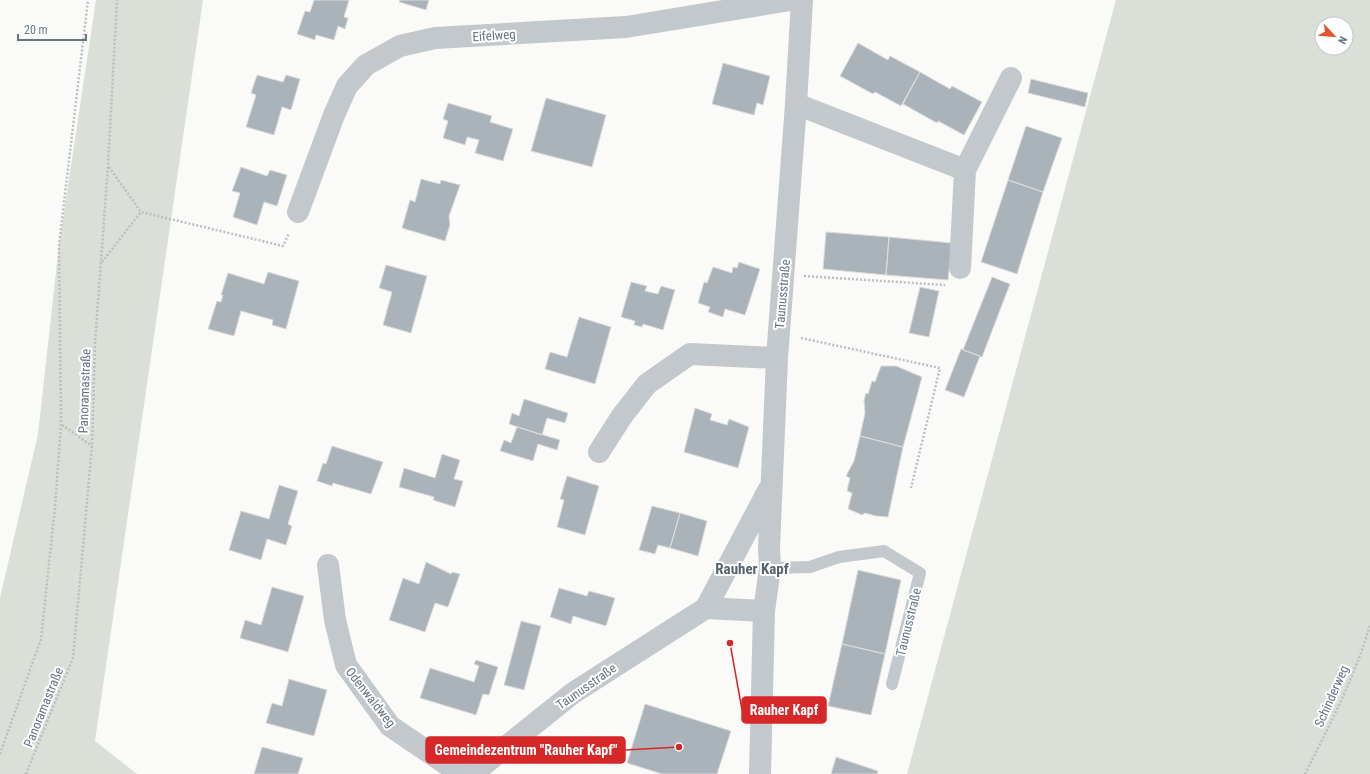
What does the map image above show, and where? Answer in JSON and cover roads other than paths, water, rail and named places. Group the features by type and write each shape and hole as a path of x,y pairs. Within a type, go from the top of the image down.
{"street":[{"name":"Eifelweg","path":"298,212 334,115 347,86 366,65 400,46 435,38 626,26 790,0"},
{"name":"Taunusstraße","path":"760,774 764,611 770,568 777,358 796,104 802,0"},
{"path":"960,268 964,170 1011,78"},
{"path":"796,104 964,170"},
{"path":"599,452 622,416 647,384 690,354 777,358"},
{"name":"Taunusstraße","path":"472,774 573,694 706,608 772,485"},
{"name":"Odenwaldweg","path":"328,564 335,620 346,665 390,726 461,774"},
{"path":"706,608 764,611"}],"lane":[{"name":"Taunusstraße","path":"770,568 810,567 839,556 884,551 920,573 892,684"}],"place":[{"name":"Rauher Kapf","path":"730,643"},
{"name":"Gemeindezentrum \"Rauher Kapf\"","path":"679,747"}],"district":[{"name":"Rauher Kapf","path":"752,569"}]}
